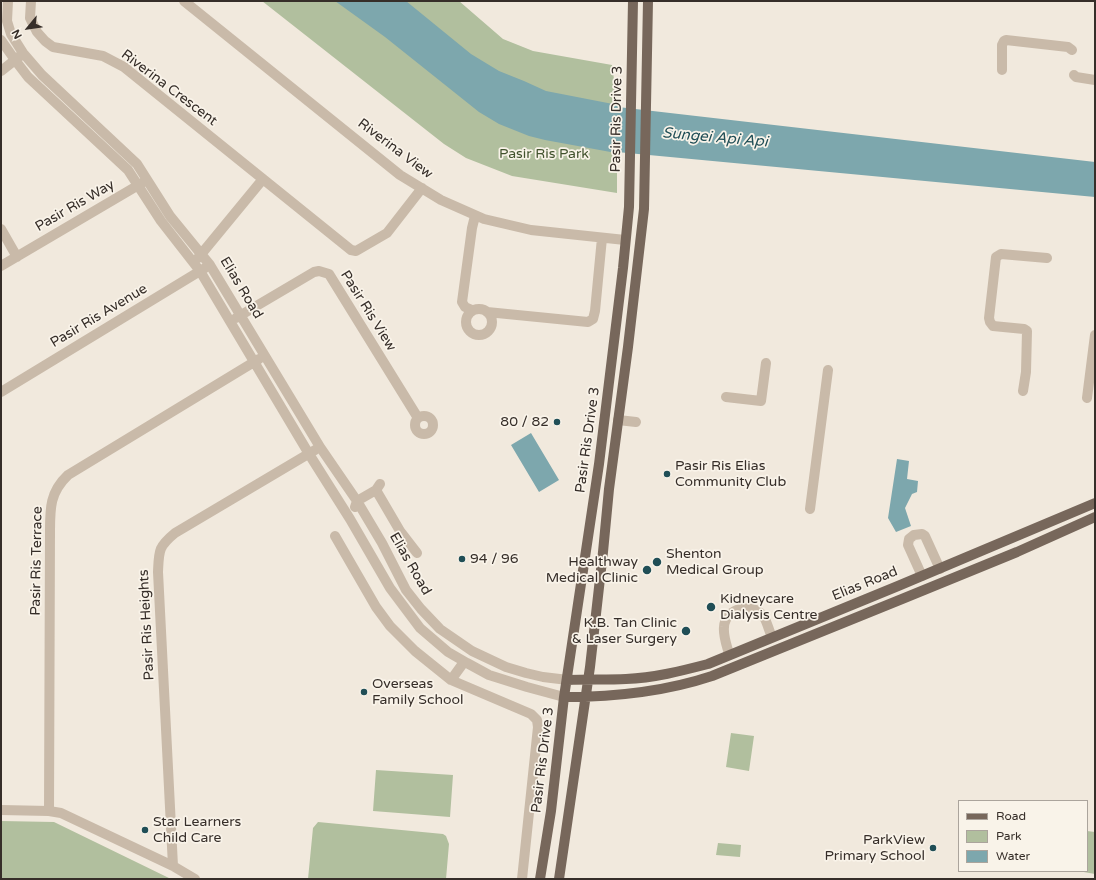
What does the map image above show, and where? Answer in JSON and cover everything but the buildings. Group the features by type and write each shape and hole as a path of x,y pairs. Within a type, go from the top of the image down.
{"main road":[{"name":"Pasir Ris Drive 3","path":"540,879 551,811 564,697 568,680 606,413 629,207 633,1"},
{"name":"Pasir Ris Drive 3","path":"559,879 588,679 609,489 644,209 648,1"},
{"name":"Elias Road","path":"568,680 627,679 655,676 680,672 708,664 729,654 940,569 1095,504"},
{"name":"Elias Road","path":"564,697 624,695 691,683 712,676 1017,552 1095,517"}],"street":[{"name":"Elias Road","path":"8,1 7,21 19,57 28,76 128,170 161,221 194,262 231,321 254,362 350,519 390,588 420,628 448,652 489,675 564,697"},
{"name":"Riverina Crescent","path":"31,1 30,18 45,41 53,47 103,56 124,67 351,250 356,251 387,233 422,188"},
{"name":"Riverina View","path":"184,1 400,175 441,200 475,216 531,230 625,240"},
{"name":"Elias Road","path":"1,40 19,57 42,75 137,164 170,216 210,264 320,447 357,501 406,590 421,609 440,629 472,651 506,667 543,677 568,680"},
{"path":"1002,70 1002,45 1006,40 1068,47 1072,50"},
{"path":"1,71 19,57"},
{"path":"1074,75 1076,77 1095,80"},
{"path":"194,262 263,179"},
{"name":"Pasir Ris Way","path":"1,266 147,181"},
{"path":"475,216 462,302 465,307 472,310 479,309 487,312 588,322 593,319 595,312 602,238"},
{"path":"1,229 17,257"},
{"path":"1023,391 1026,372 1027,331 1024,329 993,326 989,318 996,257 1001,254 1047,258"},
{"name":"Pasir Ris Avenue","path":"1,392 210,264"},
{"name":"Pasir Ris View","path":"231,321 242,316 314,272 319,271 328,274 418,418"},
{"path":"472,310 466,319 467,328 471,332 480,335 488,331 491,327 492,320 487,312"},
{"path":"1087,398 1094,353 1095,335"},
{"name":"Pasir Ris Terrace","path":"48,810 50,507 54,495 62,481 68,475 264,356"},
{"path":"726,397 761,401 766,363"},
{"path":"810,509 828,370"},
{"path":"618,420 636,422"},
{"name":"Pasir Ris Heights","path":"173,866 158,572 159,557 162,547 165,542 175,533 320,447"},
{"path":"350,519 357,501 378,487 400,532 417,554"},
{"path":"337,498 357,501"},
{"path":"922,576 908,545 909,539 914,535 922,534 925,536 940,569"},
{"path":"335,536 376,607 390,626 415,651 451,680 532,714 537,720 538,727 522,879"},
{"path":"729,654 724,627 729,615 736,610 745,607 757,611 764,616 772,637"},
{"path":"451,680 464,662"},
{"path":"1,810 48,810 61,813 173,866 196,879"}],"green space":[{"name":"Pasir Ris Park","path":"262,1 343,1 617,151 617,193 512,176 466,158 444,144"},
{"name":"Pasir Ris Park","path":"394,1 459,1 503,39 533,51 612,65 618,108 502,84"},
{"path":"731,733 754,736 749,771 726,767"},
{"path":"376,770 453,775 450,817 373,811"},
{"path":"1,821 54,822 171,879 1,879"},
{"path":"318,822 443,834 446,836 449,844 446,879 308,879 313,828"},
{"path":"1088,831 1095,832 1095,874 1084,872 1088,872"},
{"path":"718,843 741,845 740,857 716,855"}],"water":[{"name":"Sungei Api Api","path":"335,1 406,1 471,54 499,71 546,91 618,105 618,107 1095,162 1095,197 616,153 529,136 499,124 479,112 385,37"},
{"path":"531,433 559,480 539,492 511,445"},
{"path":"897,459 909,461 907,479 918,481 917,492 912,494 905,508 911,526 896,532 888,518"}],"place":[{"name":"80 / 82","path":"557,422"},
{"name":"Pasir Ris Elias Community Club","path":"667,474"},
{"name":"94 / 96","path":"462,559"},
{"name":"Shenton Medical Group","path":"657,562"},
{"name":"Healthway Medical Clinic","path":"647,570"},
{"name":"Kidneycare Dialysis Centre","path":"711,607"},
{"name":"K.B. Tan Clinic & Laser Surgery","path":"686,631"},
{"name":"Overseas Family School","path":"364,692"},
{"name":"Star Learners Child Care","path":"145,830"},
{"name":"ParkView Primary School","path":"933,848"}]}
